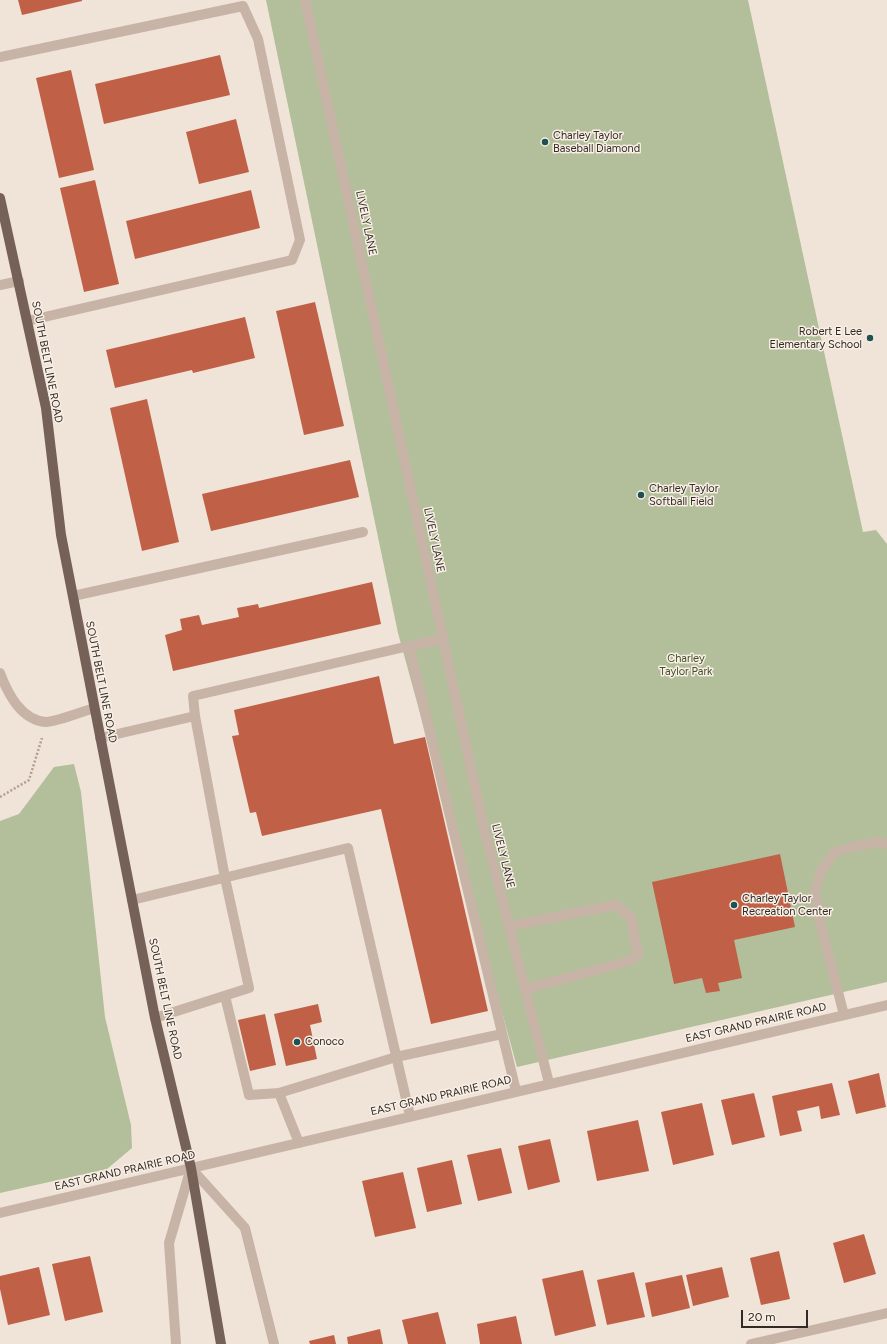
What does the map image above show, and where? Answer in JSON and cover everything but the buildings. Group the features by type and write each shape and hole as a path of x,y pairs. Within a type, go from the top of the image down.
{"main road":[{"name":"SOUTH BELT LINE ROAD","path":"0,198 46,408 61,535 155,1018 191,1168 221,1344"}],"street":[{"name":"LIVELY LANE","path":"305,0 483,824 549,1083"},
{"path":"0,57 243,6 258,39 300,240 292,260 27,321"},
{"path":"0,285 19,281"},
{"path":"73,596 363,532"},
{"path":"155,1018 249,988 225,878 195,716 193,696 443,638"},
{"path":"409,646 516,1091"},
{"path":"0,673 7,691 28,717 47,722 94,708"},
{"path":"100,738 195,716"},
{"path":"844,1015 820,922 815,891 821,871 835,852 855,846 879,842 887,844"},
{"path":"132,900 348,848 410,1116"},
{"path":"509,926 616,904 631,917 638,954 629,961 525,989"},
{"path":"225,996 249,1095 279,1093 396,1057 502,1034"},
{"name":"EAST GRAND PRAIRIE ROAD","path":"0,1213 549,1083 887,1005"},
{"path":"279,1093 299,1142"},
{"path":"176,1344 169,1243 191,1168"},
{"name":"SOUTH BELT LINE ROAD","path":"191,1168 245,1228 274,1344"},
{"path":"751,1344 887,1313"}],"path":[{"path":"0,797 29,780 47,722"}],"green space":[{"name":"Charley Taylor Park","path":"266,0 748,0 863,532 876,530 887,544 887,982 517,1067 398,633"},
{"path":"74,764 81,792 105,1017 131,1125 132,1148 107,1169 0,1193 0,821 19,814 54,767"}],"place":[{"name":"Charley Taylor Baseball Diamond","path":"545,142"},
{"name":"Robert E Lee Elementary School","path":"870,338"},
{"name":"Charley Taylor Softball Field","path":"641,495"},
{"name":"Charley Taylor Recreation Center","path":"734,905"},
{"name":"Conoco","path":"297,1042"}]}
